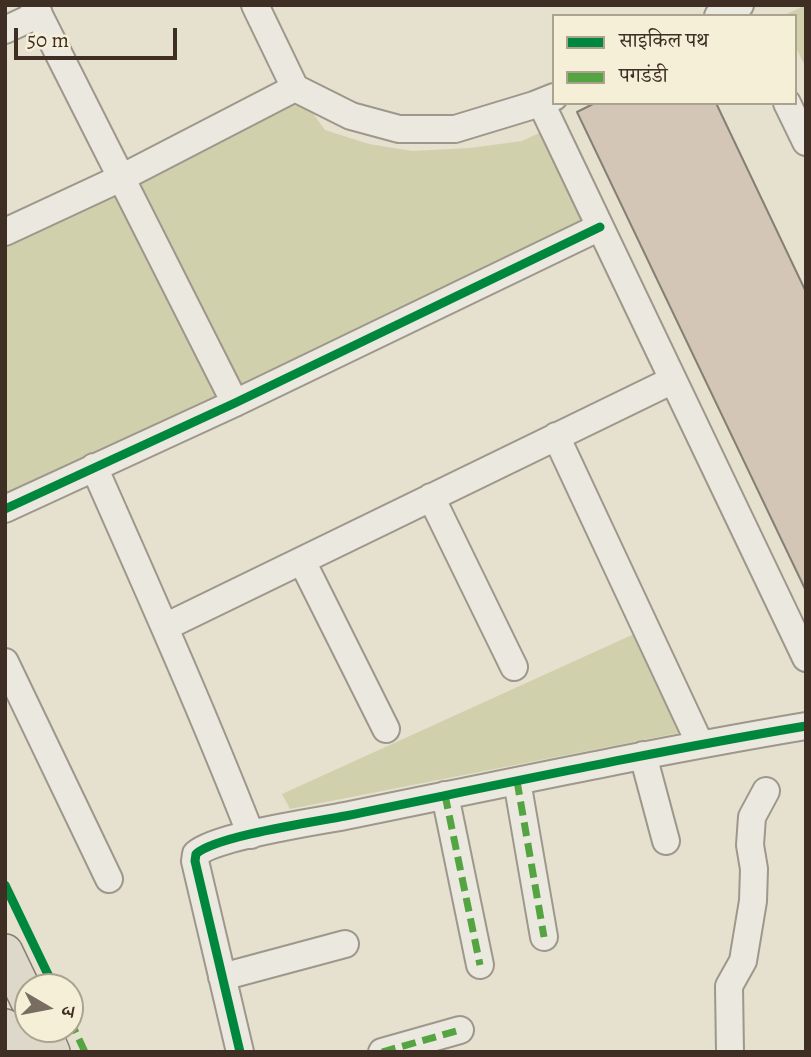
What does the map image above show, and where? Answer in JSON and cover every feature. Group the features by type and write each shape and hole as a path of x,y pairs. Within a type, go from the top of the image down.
{"main road":[{"path":"5,952 15,973"},
{"path":"5,1027 17,1052"}],"street":[{"path":"255,5 295,88 351,116 399,128 455,130 547,100 600,227 806,658"},
{"path":"722,14 739,5"},
{"path":"5,30 37,9 235,404"},
{"path":"5,232 121,178 295,88"},
{"path":"788,105 806,142"},
{"path":"5,509 235,404 600,227"},
{"path":"165,627 673,380"},
{"path":"555,436 700,744"},
{"path":"94,467 165,627 251,835"},
{"path":"432,497 514,667"},
{"path":"302,561 386,729"},
{"path":"5,663 109,879"},
{"path":"240,1052 195,854 202,848 251,835 643,755 806,726"},
{"path":"643,755 666,841"},
{"path":"517,781 544,937"},
{"path":"730,1052 729,986 743,961 753,901 754,869 750,845 752,817 766,791"},
{"path":"445,796 480,965"},
{"path":"222,976 345,944"},
{"path":"383,1052 460,1030"}],"green space":[{"path":"806,5 806,68 797,50 797,14 786,14"},
{"path":"295,88 325,130 369,144 412,151 470,148 522,141 552,127 600,227 5,510 5,232"},
{"path":"634,634 679,733 290,809 282,794"}],"building":[{"path":"591,105 717,105 806,292 806,591 577,112"}],"marked path":[{"path":"517,781 544,937"},
{"path":"445,795 480,965"},
{"path":"382,1052 460,1030"},
{"path":"81,1043 85,1052"}],"cycle path":[{"path":"5,509 235,403 600,227"},
{"path":"240,1052 195,861 196,854 207,847 266,830 806,726"},
{"path":"5,885 47,973"}]}
